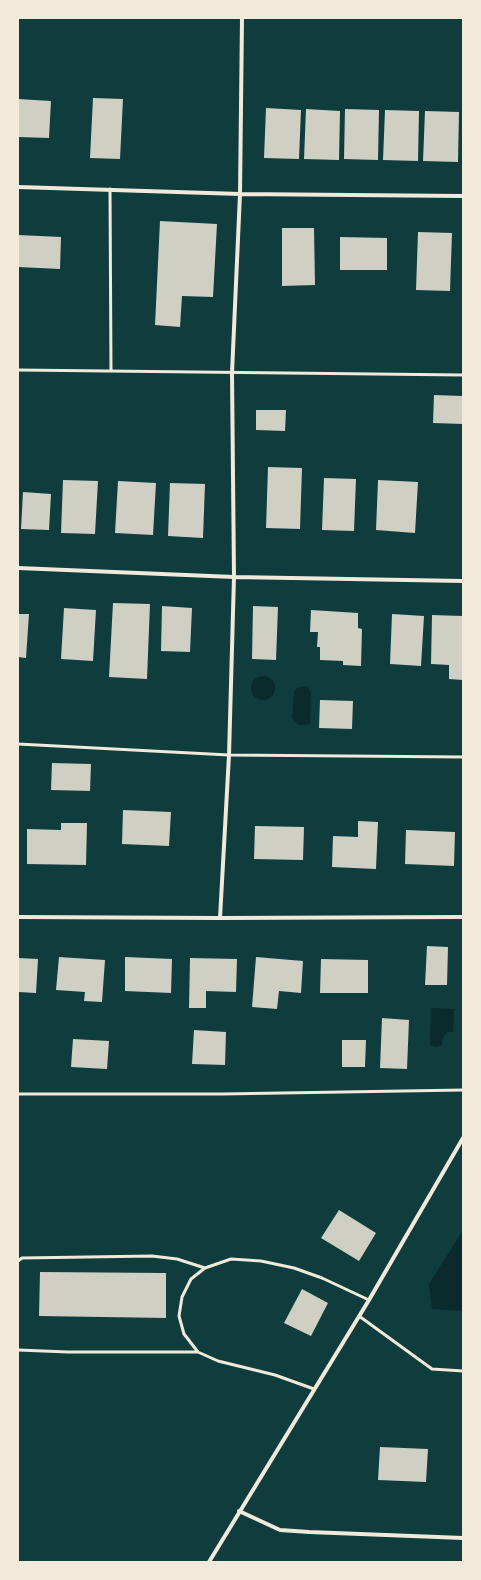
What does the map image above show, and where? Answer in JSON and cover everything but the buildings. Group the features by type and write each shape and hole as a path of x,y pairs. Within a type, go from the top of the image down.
{"street":[{"path":"220,918 229,755 234,577 232,373 240,194 242,18"},
{"path":"18,188 110,189 240,194 463,196"},
{"path":"18,568 234,577 463,581"},
{"path":"18,917 220,918 463,916"},
{"path":"209,1562 369,1300 463,1138"},
{"path":"240,1511 280,1530 463,1538"}],"lane":[{"path":"110,189 111,371"},
{"path":"18,370 463,375"},
{"path":"18,744 229,755 463,757"},
{"path":"18,1094 222,1094 463,1090"},
{"path":"18,1261 22,1258 152,1256 177,1259 205,1268"},
{"path":"198,1352 184,1334 179,1316 182,1297 191,1279 205,1268 231,1259 262,1261 294,1268 322,1278 369,1300"},
{"path":"359,1316 432,1369 463,1371"},
{"path":"18,1350 68,1352 198,1352 218,1361 274,1376 314,1390"}],"water":[{"path":"263,676 272,679 275,688 272,697 263,700 254,697 251,688 254,679"},
{"path":"304,686 308,687 311,693 310,724 298,725 292,718 294,692 297,688"},
{"path":"431,1008 454,1009 453,1032 447,1032 443,1038 442,1045 437,1047 430,1045"},
{"path":"463,1230 463,1311 432,1309 429,1284"}]}
